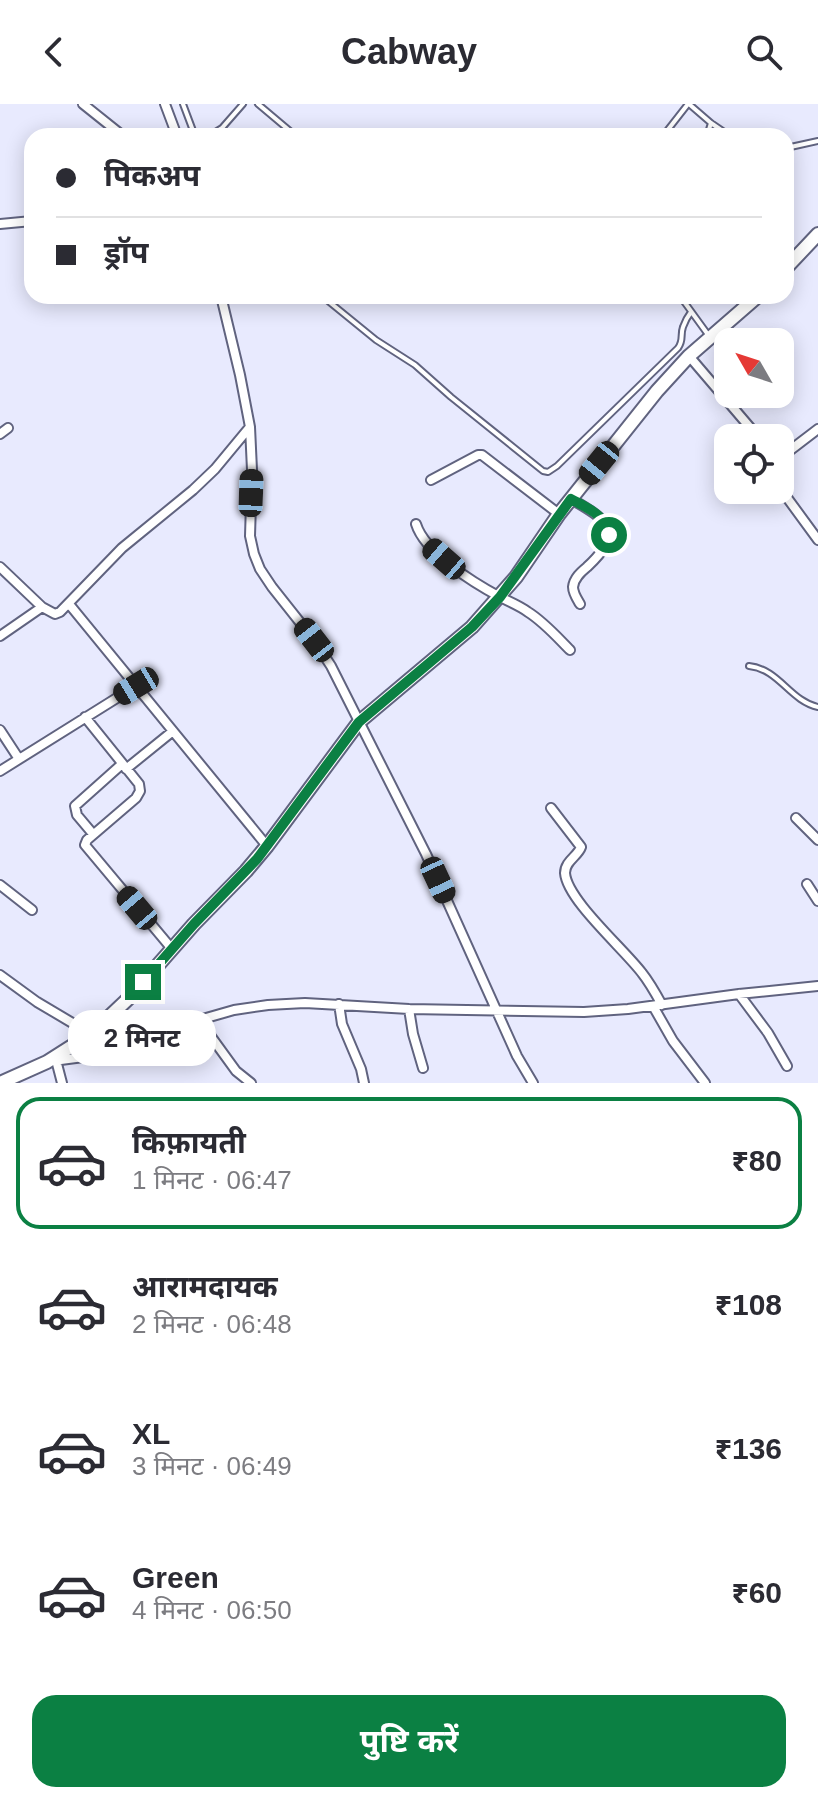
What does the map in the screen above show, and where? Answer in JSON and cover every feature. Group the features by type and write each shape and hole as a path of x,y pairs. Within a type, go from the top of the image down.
{"street":[{"path":"83,104 113,128"},
{"path":"165,104 174,128"},
{"path":"0,224 24,222"},
{"path":"794,260 818,234"},
{"path":"223,304 250,427 250,536 254,554 272,587 331,666 426,854 517,1056 533,1083"},
{"path":"0,1083 52,1061 91,1034 129,998 267,846 359,722 472,627 500,597 559,514 657,391 689,356 749,304"},
{"path":"689,356 747,424"},
{"path":"0,567 42,607 55,614 69,604 122,548 215,469 250,427"},
{"path":"794,447 818,429"},
{"path":"431,480 482,455 559,514"},
{"path":"571,499 597,514 609,535 600,555 576,578 573,585 580,604"},
{"path":"792,504 818,540"},
{"path":"416,524 430,547 477,583 532,615 570,650"},
{"path":"69,604 267,846"},
{"path":"0,636 42,607"},
{"path":"0,771 136,686"},
{"path":"85,717 139,784 140,791 85,845 172,949"},
{"path":"0,730 19,759"},
{"path":"93,834 77,815 75,806 173,731"},
{"path":"551,808 581,847 567,864 569,885 585,909 643,974 673,1041 705,1083"},
{"path":"796,818 818,840"},
{"path":"807,884 818,901"},
{"path":"0,885 32,910"},
{"path":"0,975 37,1002 91,1034"},
{"path":"52,1061 127,1048 199,1020 268,1005 305,1003 498,1012 584,1012 818,986"},
{"path":"739,994 768,1033 787,1066"},
{"path":"339,1004 345,1033 364,1083"},
{"path":"409,1009 423,1068"},
{"path":"199,1020 236,1071 251,1083"},
{"path":"52,1061 62,1083"}],"lane":[{"path":"183,104 192,128"},
{"path":"222,128 243,104"},
{"path":"258,104 286,128"},
{"path":"669,128 688,104 718,128"},
{"path":"709,128 711,123"},
{"path":"794,146 818,141"},
{"path":"332,304 376,340 415,365 548,472 678,348 683,339 684,323 691,312"},
{"path":"686,304 710,338"},
{"path":"749,666 766,670 803,701 818,707"}],"route":[{"path":"143,982 257,859 359,722 472,627 500,597 571,499 597,514 608,528 609,535"}]}
